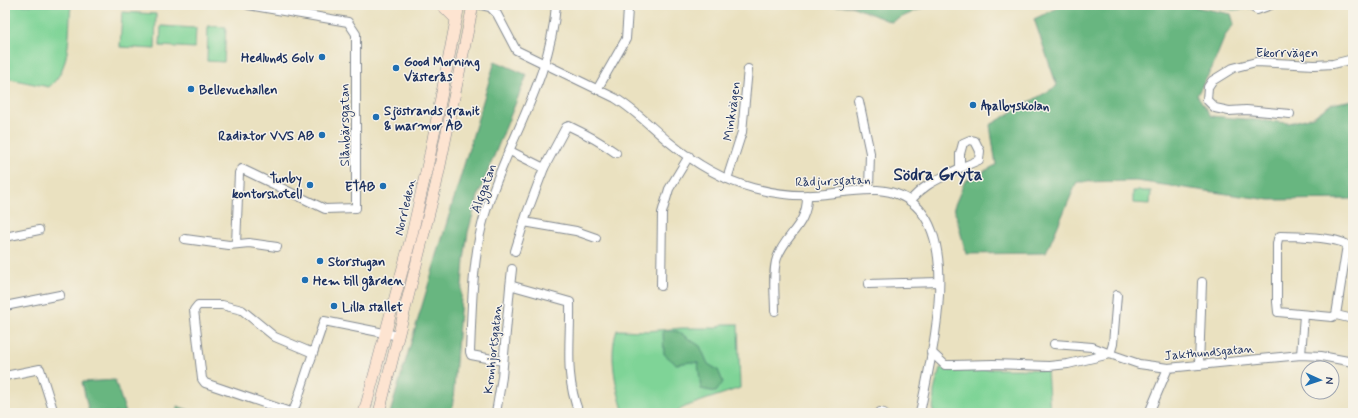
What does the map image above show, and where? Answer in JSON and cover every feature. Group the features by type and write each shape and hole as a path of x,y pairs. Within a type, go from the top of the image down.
{"main road":[{"path":"442,5 456,19"},
{"name":"Norrleden","path":"364,413 386,333 430,154 456,19 463,5"},
{"name":"Norrleden","path":"379,413 436,185 463,5"}],"street":[{"name":"Slånbärsgatan","path":"236,244 239,172 242,169 325,209 356,208 356,34 354,29 348,22 248,5"},
{"name":"Rådjursgatan","path":"481,5 490,7 497,14 516,50 598,88 628,106 670,143 712,171 728,179 753,188 807,195 869,190 887,191 898,194 910,201 920,210 930,226 938,249 939,282 937,322 920,413"},
{"name":"Älggatan","path":"503,361 476,358 471,355 470,352 472,305 480,235 486,212 546,64 556,5"},
{"path":"1248,5 1257,10 1271,5"},
{"path":"598,88 626,39 628,9"},
{"name":"Ekorrvägen","path":"1290,114 1246,110 1229,111 1215,108 1207,100 1208,87 1220,75 1233,68 1256,62 1315,65 1333,64 1353,59"},
{"name":"Minkvägen","path":"728,179 742,132 748,69"},
{"path":"859,101 870,152 869,190"},
{"path":"515,251 544,168 566,127 569,126 603,143 616,153"},
{"path":"510,152 544,168"},
{"path":"661,286 662,213 669,189 689,156"},
{"path":"910,201 919,190 937,178 960,168"},
{"path":"775,311 775,262 781,250 804,217 807,206 807,195"},
{"path":"524,222 576,231 596,238"},
{"path":"5,237 39,230"},
{"path":"1336,315 1347,245 1343,242 1324,239 1280,236 1277,244 1278,312 1332,318 1336,315 1353,319"},
{"path":"185,239 236,244 249,243 277,247"},
{"name":"Kronhjortsgatan","path":"496,413 503,361 512,269"},
{"path":"868,284 939,282"},
{"path":"1199,365 1202,282"},
{"name":"Kronhjortsgatan","path":"510,287 518,287 570,302 568,362 572,391 579,413"},
{"path":"5,306 60,295"},
{"path":"931,352 945,365 993,364 1041,367 1068,364 1110,354 1113,344 1117,295"},
{"path":"313,353 276,337 248,312 236,307 222,305 198,305 194,310 202,379 205,384 290,412 294,407 313,353 324,321 399,336"},
{"path":"1301,355 1304,315"},
{"name":"Jakthundsgatan","path":"1054,344 1092,347 1139,364 1168,368 1301,355 1321,356 1353,362"},
{"path":"1149,413 1168,368"},
{"path":"5,376 40,369 54,413"}],"green space":[{"path":"5,5 71,5 68,49 62,70 49,87 5,78"},
{"path":"929,5 891,22 851,6 759,6"},
{"path":"1064,5 1185,5 1231,14 1234,24 1225,36 1212,68 1197,95 1211,116 1289,123 1313,117 1331,104 1353,100 1353,199 1270,200 1136,181 1077,182 1046,253 966,254 954,207 965,181 996,165 990,125 1057,86 1034,19"},
{"path":"1206,5 1243,5 1245,9 1233,10"},
{"path":"122,12 156,14 155,49 120,47"},
{"path":"161,26 196,28 195,48 160,46"},
{"path":"208,26 226,27 224,62 207,61"},
{"path":"495,61 527,75 479,193 468,232 464,260 452,413 390,413"},
{"path":"1133,191 1151,191 1150,204 1133,203"},
{"path":"723,324 738,324 740,388 687,406 673,413 624,413 618,393 613,361 614,340 617,330 647,331 682,328 717,328"},
{"path":"663,331 677,331 700,346 708,364 718,370 723,382 716,392 701,389 698,363 691,362 676,364 664,354"},
{"path":"940,368 1047,370 1050,413 933,413 934,391"},
{"path":"115,380 126,413 89,413 82,382"},
{"path":"177,406 198,413 178,413"}],"place":[{"name":"Hedlunds Golv","path":"322,57"},
{"name":"Good Morning Västerås","path":"396,68"},
{"name":"Bellevuehallen","path":"191,89"},
{"name":"Apalbyskolan","path":"973,105"},
{"name":"Sjöstrands granit & marmor AB","path":"376,117"},
{"name":"Radiator VVS AB","path":"322,135"},
{"name":"Tunby kontorshotell","path":"310,185"},
{"name":"ETAB","path":"383,186"},
{"name":"Storstugan","path":"320,261"},
{"name":"Hem till gården","path":"305,280"},
{"name":"Lilla stallet","path":"334,306"}],"district":[{"name":"Södra Gryta","path":"938,174"}]}
